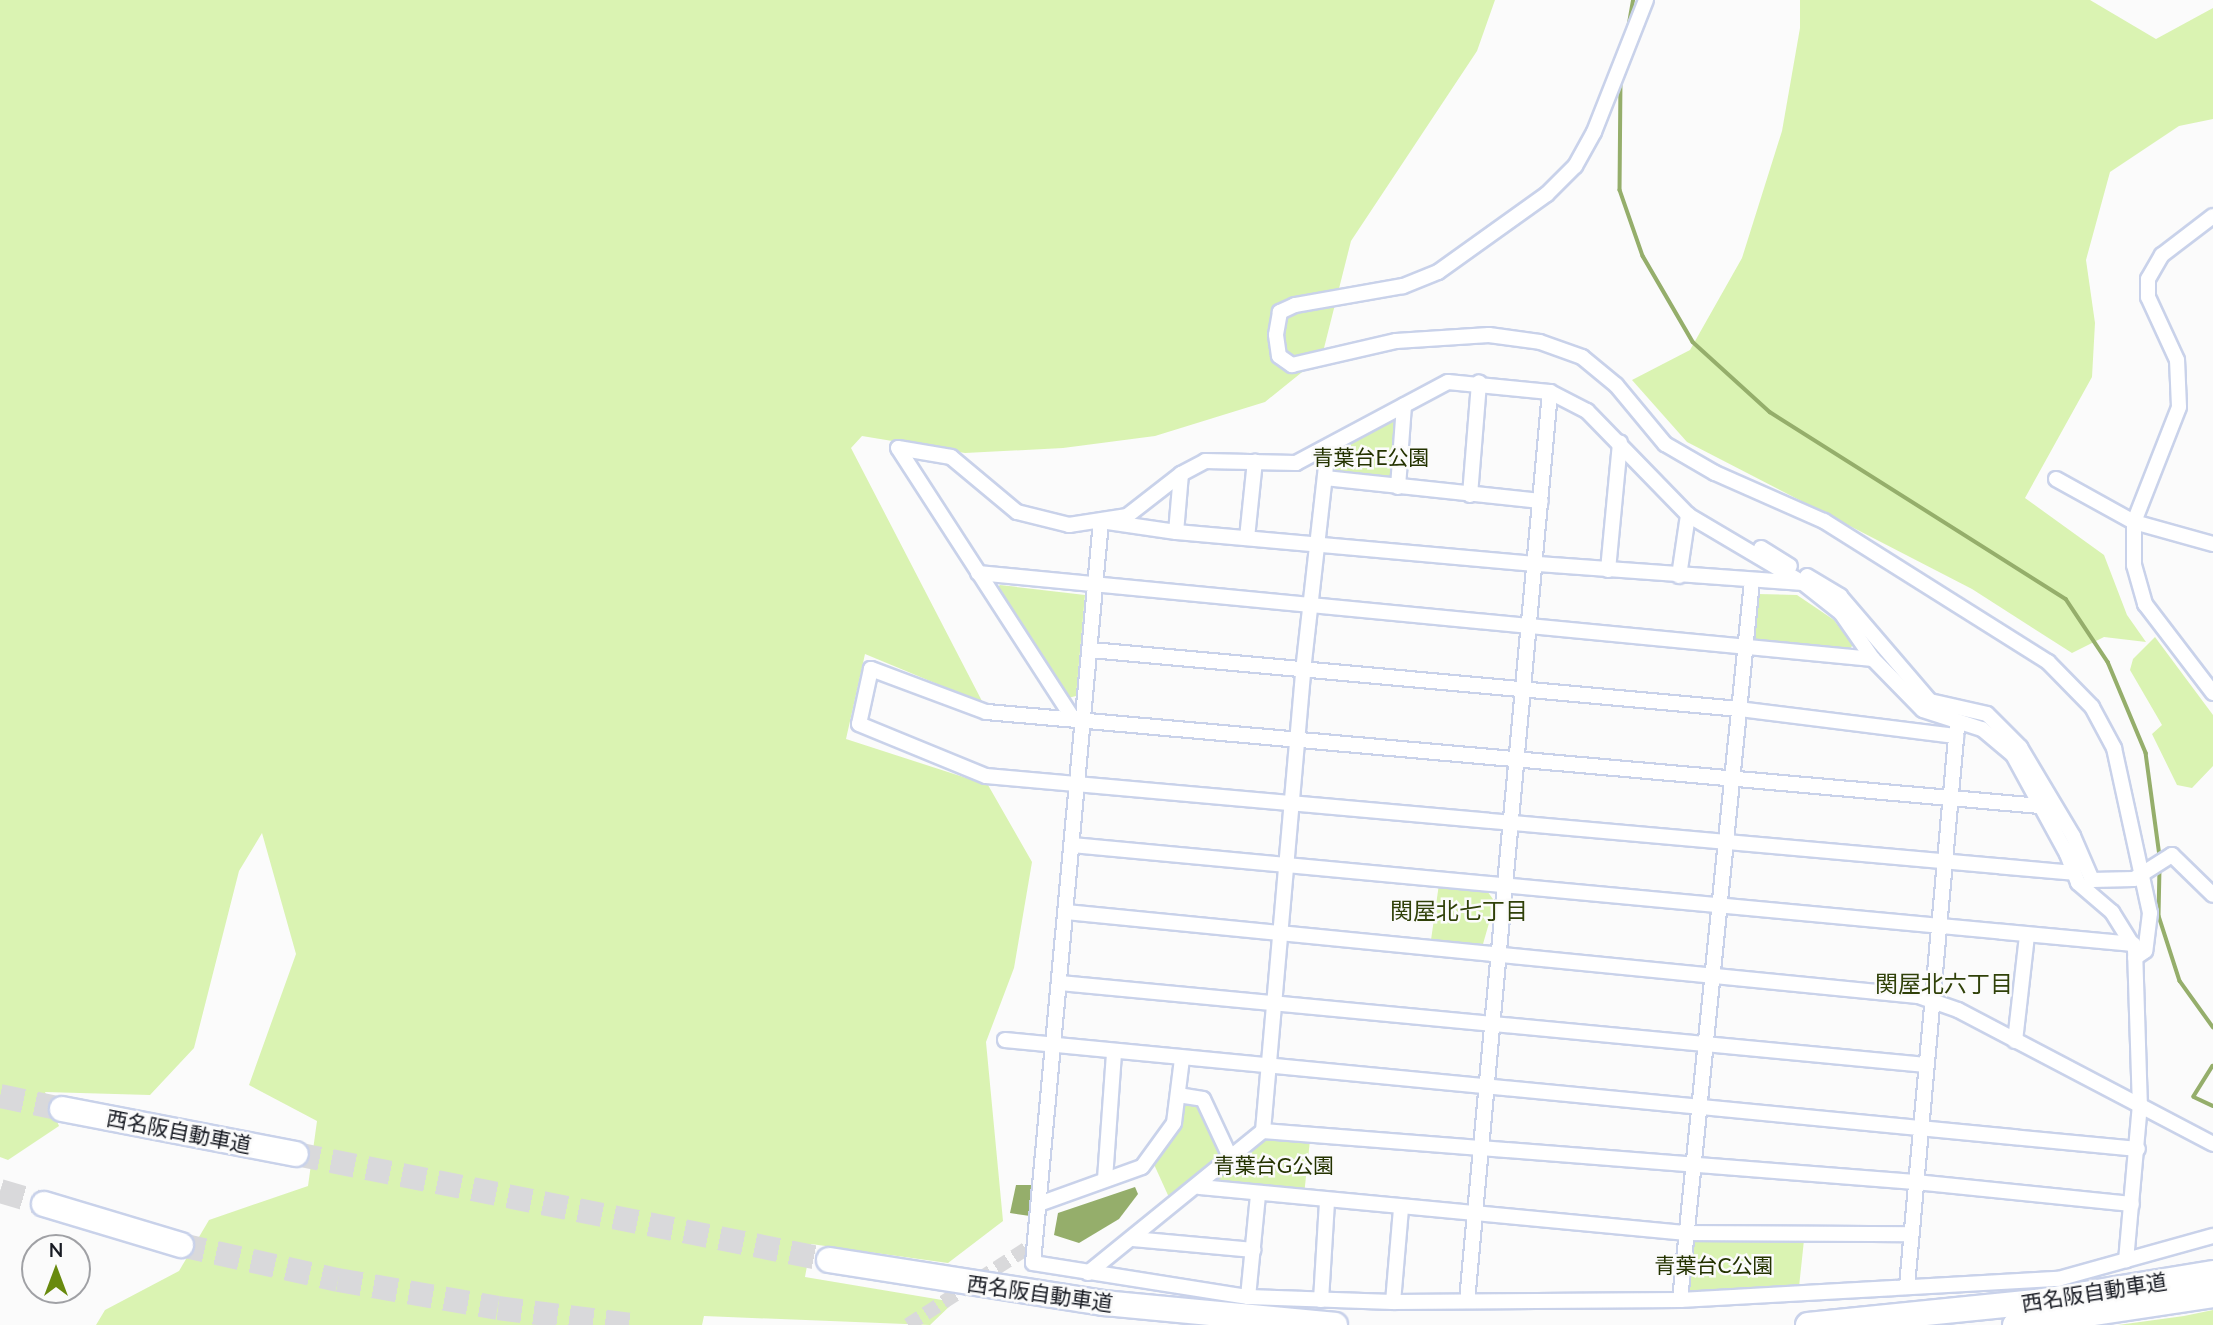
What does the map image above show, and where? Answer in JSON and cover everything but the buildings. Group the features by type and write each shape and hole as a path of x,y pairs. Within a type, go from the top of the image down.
{"highway":[{"name":"西名阪自動車道","path":"62,1109 296,1154"},
{"path":"44,1204 181,1245"},
{"name":"西名阪自動車道","path":"830,1260 1104,1303 1335,1325"},
{"name":"西名阪自動車道","path":"1808,1325 2036,1302 2213,1273"},
{"name":"西名阪自動車道","path":"2015,1325 2213,1295"}],"street":[{"path":"1072,845 1939,926 2145,951 2150,936 2148,870 2114,748 2092,707 2069,680 2048,662 1824,521 1715,473 1665,444 1616,385 1582,358 1541,342 1489,335 1396,341 1292,365 1279,356 1276,335 1280,312 1295,305 1403,286 1438,272 1548,194 1575,166 1611,91 1646,0"},
{"path":"2213,216 2162,255 2148,279 2148,297 2177,360 2179,407 2134,522 2134,565 2145,604 2213,693"},
{"path":"1077,717 978,573 898,448 964,464 1017,512 1036,519 1069,525 1127,516 1181,474 1205,461 1296,463 1448,382 1479,382 1550,392 1587,411 1688,515 1803,583 1841,613 1873,659 1923,710 1958,719 1982,729 2012,755 2078,883 2112,912 2134,951 2140,1104 2126,1260"},
{"path":"1470,495 1479,382"},
{"path":"1467,1301 1471,1213 1506,886 1550,392"},
{"path":"1398,487 1405,405"},
{"path":"1608,570 1620,443"},
{"path":"1088,1273 1199,1187 1263,1131 1289,866 1303,671 1328,447"},
{"path":"1247,538 1255,461"},
{"path":"1176,532 1181,474"},
{"path":"1325,478 1541,501"},
{"path":"2056,479 2134,522 2213,544"},
{"path":"1679,576 1688,515"},
{"path":"1101,521 1176,532 1535,564 1803,583"},
{"path":"1101,521 1091,650 1077,717 1077,783 1033,1263 1248,1297 1393,1302 1680,1300 2059,1279 2213,1236"},
{"path":"1761,548 1840,596 1930,701 1987,714 2020,747 2073,836 2092,880 2134,879 2172,855 2213,895"},
{"path":"978,573 1530,629 1873,659"},
{"path":"1680,1300 1713,972 1729,844 1732,779 1752,581"},
{"path":"1091,650 1739,709 1956,736"},
{"path":"2040,806 1077,717 986,712 871,669 859,724 986,776 2074,873"},
{"path":"1907,1286 1932,999 1953,800 1958,719"},
{"path":"1066,912 1713,972 1932,999 2213,1144"},
{"path":"2015,1041 2027,935"},
{"path":"1060,983 1926,1065"},
{"path":"1005,1040 1269,1068 1701,1106 2138,1149"},
{"path":"1105,1179 1114,1053"},
{"path":"1040,1204 1142,1167 1174,1123 1182,1059"},
{"path":"1178,1095 1203,1098 1231,1159"},
{"path":"1263,1131 1694,1167 1915,1182 2132,1204"},
{"path":"1199,1187 1327,1202 1688,1233 1910,1234"},
{"path":"1248,1297 1258,1195"},
{"path":"1321,1300 1327,1202"},
{"path":"1393,1302 1401,1208"},
{"path":"1132,1239 1253,1250"}],"green space":[{"path":"0,0 1495,0 1477,51 1351,241 1322,356 1265,402 1155,436 1063,448 965,453 862,436 851,448 983,703 865,654 846,739 988,785 1032,862 1014,968 986,1042 1003,1221 948,1263 811,1244 805,1277 954,1302 930,1325 704,1316 702,1325 96,1325 105,1310 179,1271 209,1220 308,1186 317,1121 249,1085 296,954 262,833 239,871 194,1048 150,1095 45,1092 59,1126 8,1160 0,1157"},
{"path":"1800,0 2090,0 2156,39 2213,8 2213,119 2179,126 2110,172 2086,260 2095,323 2092,377 2025,498 2104,555 2127,615 2146,642 2104,637 2072,653 1972,589 1687,442 1632,380 1690,350 1742,258 1782,131 1800,28"},
{"name":"青葉台E公園","path":"1397,415 1391,477 1384,483 1333,476 1330,469 1335,450"},
{"path":"1000,585 1085,595 1076,696 1068,698 994,590"},
{"path":"1757,594 1797,595 1834,620 1853,645 1846,653 1748,643"},
{"path":"2155,637 2213,715 2213,766 2192,788 2177,785 2152,734 2162,725 2130,670 2133,659"},
{"path":"1439,884 1485,888 1495,902 1483,944 1431,940"},
{"path":"1180,1100 1201,1103 1227,1159 1172,1204 1152,1160"},
{"name":"青葉台G公園","path":"1263,1136 1310,1140 1304,1195 1208,1184"},
{"name":"青葉台C公園","path":"1693,1239 1804,1240 1799,1287 1685,1293"},
{"path":"2213,1310 2213,1325 2118,1325 2184,1316"}],"shaded area":[{"path":"1016,1185 1031,1185 1030,1216 1010,1213"},
{"path":"1135,1187 1138,1194 1119,1219 1079,1243 1054,1235 1058,1213"}],"waterway":[{"path":"1628,29 1633,0"},
{"path":"1621,78 1620,190 1643,256 1693,342 1770,412 2066,599 2108,662 2146,753 2160,856"},
{"path":"2160,868 2159,916 2180,981 2213,1027"},
{"path":"2213,1066 2194,1097 2213,1106"}],"tunnel":[{"path":"0,1096 62,1109"},
{"path":"296,1154 829,1260"},
{"path":"0,1191 44,1204"},
{"path":"908,1325 1035,1243"},
{"path":"181,1245 338,1280 498,1308 631,1325"}],"district":[{"name":"関屋北七丁目","path":"1459,910"},
{"name":"関屋北六丁目","path":"1944,983"}]}
